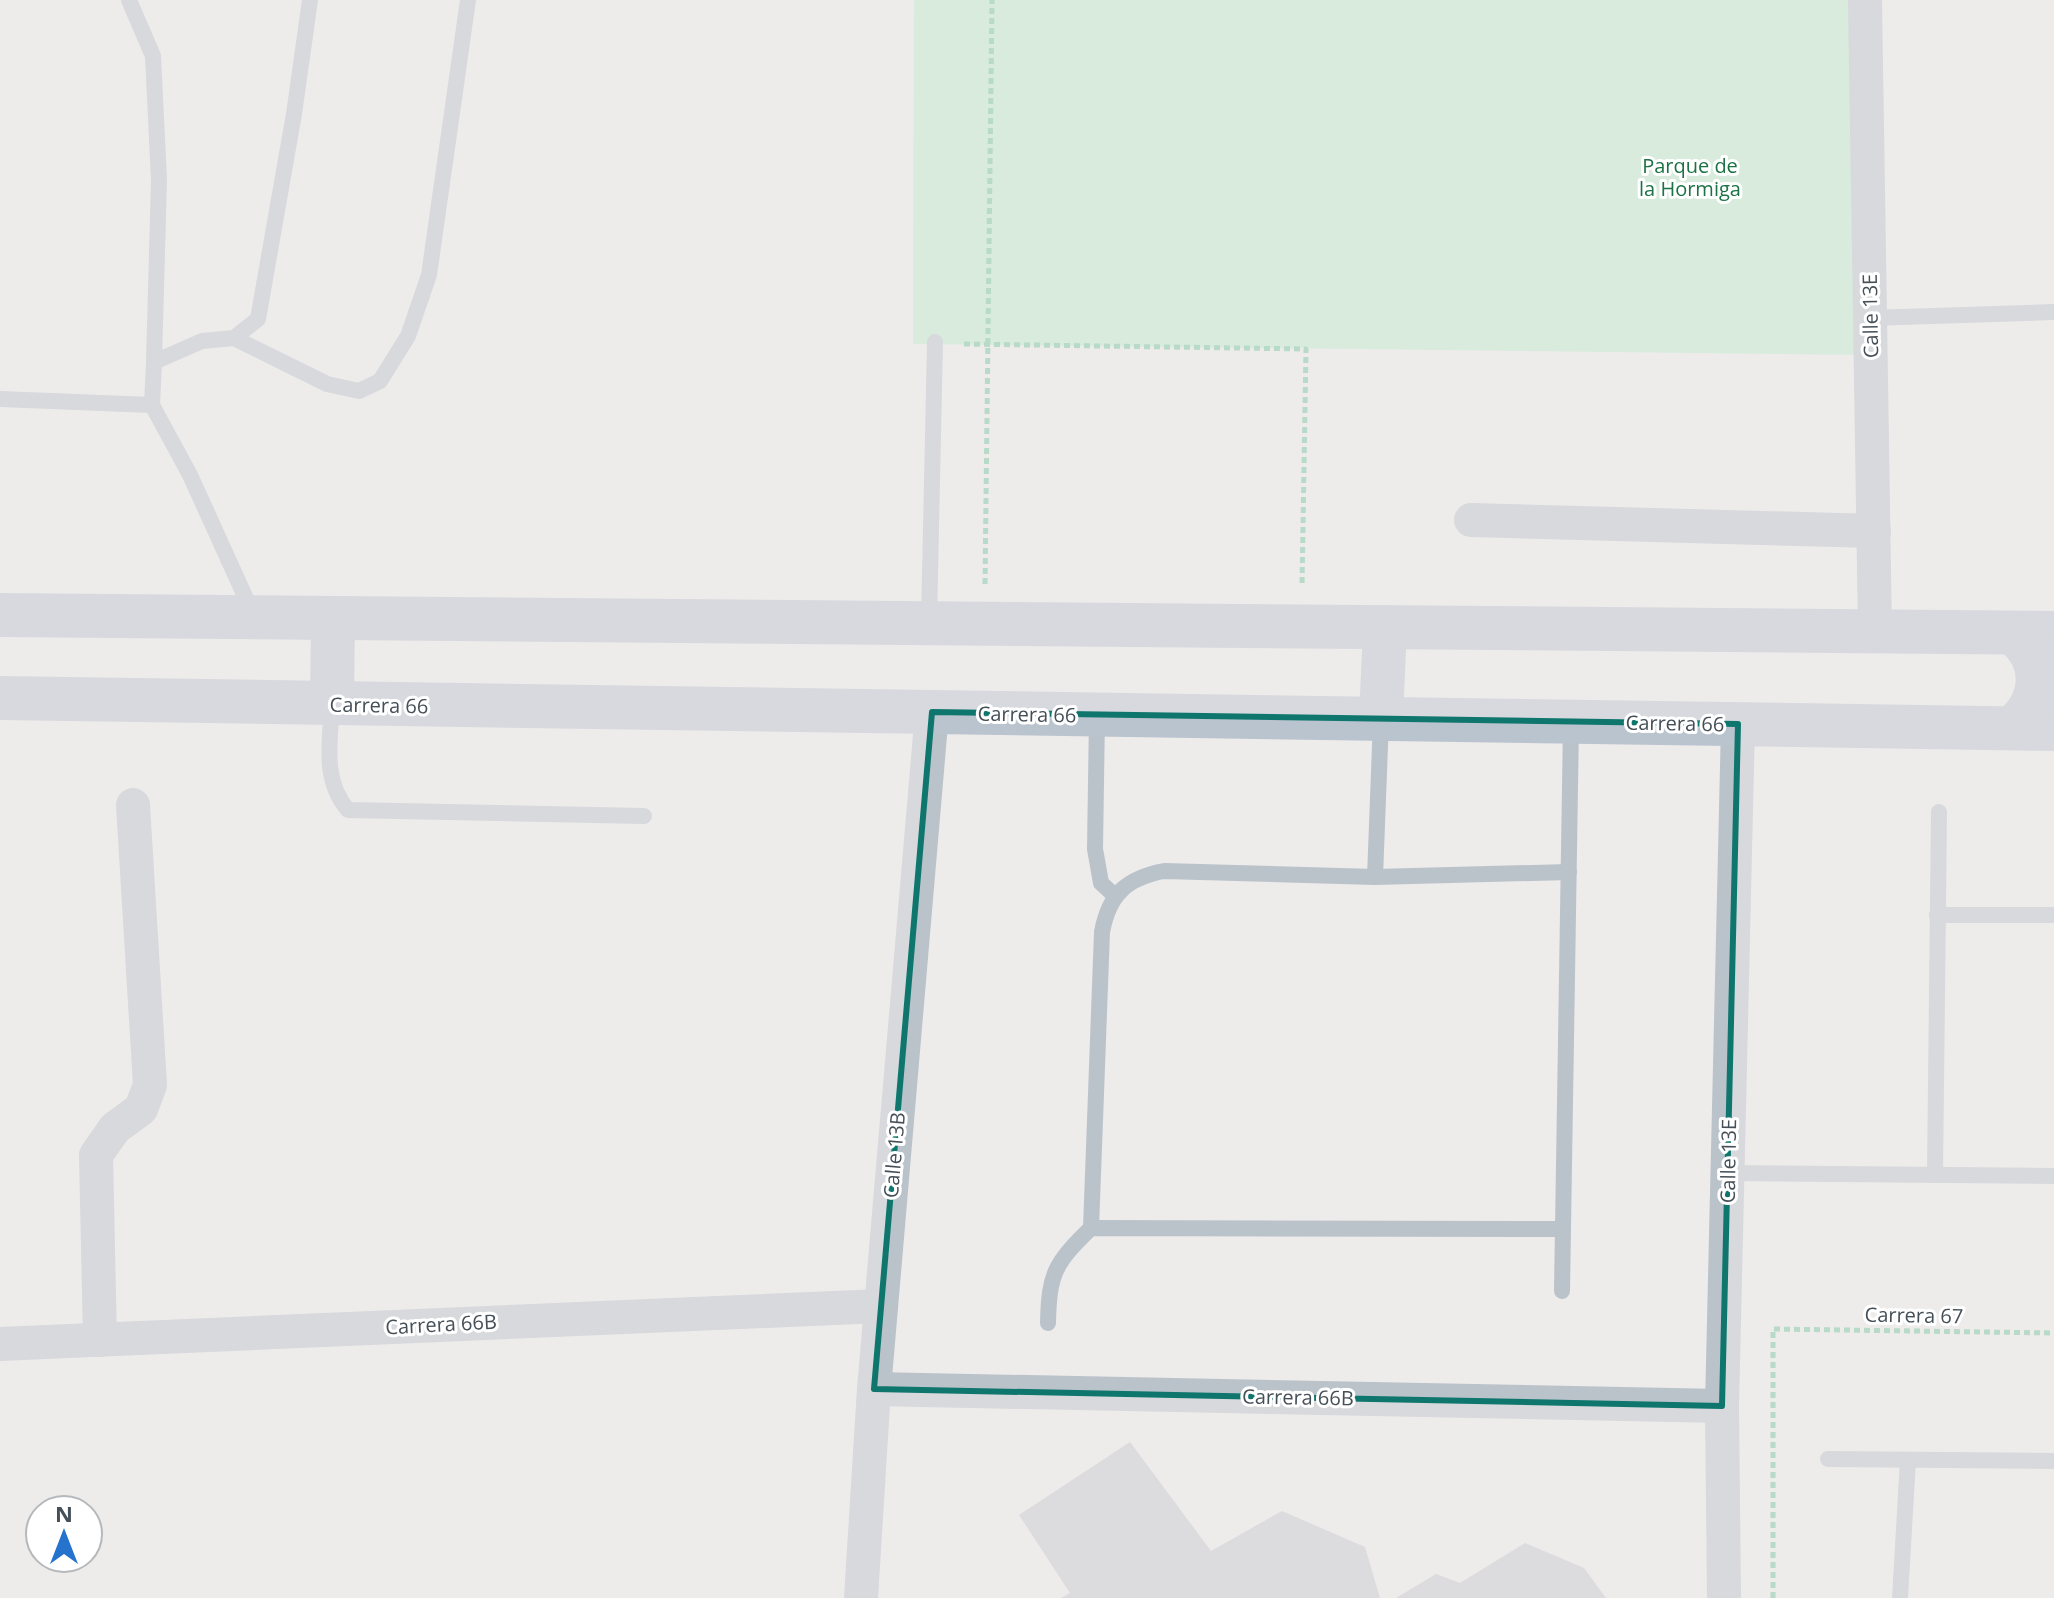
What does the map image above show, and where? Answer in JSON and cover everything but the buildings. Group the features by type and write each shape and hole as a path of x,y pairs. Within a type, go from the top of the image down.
{"main road":[{"path":"0,615 2034,633 2034,657 2039,681 2033,704 2033,728"},
{"path":"332,704 333,618"},
{"path":"1381,718 1385,627"},
{"name":"Carrera 66","path":"0,698 2033,728"}],"street":[{"name":"Calle 13E","path":"1865,0 1875,632"},
{"path":"1471,520 1874,531"},
{"name":"Calle 13B","path":"861,1598 874,1389 932,712"},
{"name":"Calle 13E","path":"1724,1598 1722,1406 1738,724"},
{"path":"100,1340 96,1155 115,1128 141,1109 150,1085 133,805"},
{"name":"Carrera 66B","path":"0,1344 881,1306"},
{"name":"Carrera 66B","path":"874,1389 1722,1406"}],"lane":[{"path":"129,0 153,56 159,180 152,405 190,475 255,618"},
{"path":"234,338 258,319 294,114 310,0"},
{"path":"154,362 202,341 234,338 327,384 359,391 380,381 408,336 429,275 468,0"},
{"path":"1870,318 2054,312"},
{"path":"929,622 935,342"},
{"path":"0,399 152,405"},
{"path":"332,704 330,779 337,797 348,810 644,816"},
{"path":"1097,715 1095,849 1101,883 1115,896"},
{"path":"1375,877 1381,718"},
{"path":"1562,1291 1571,721"},
{"path":"1935,1175 1939,812"},
{"path":"1091,1228 1102,932 1105,913 1115,896 1128,883 1146,874 1164,871 1375,877 1569,872"},
{"path":"1937,915 2054,915"},
{"path":"1727,1173 2054,1176"},
{"path":"1048,1323 1048,1293 1055,1269 1070,1248 1091,1228 1562,1229"},
{"path":"1828,1459 2054,1461"},
{"path":"1900,1598 1908,1460"}],"path":[{"path":"985,585 992,0"},
{"path":"989,345 1306,349 1302,586"},
{"name":"Carrera 67","path":"1773,1598 1773,1329 2054,1333"}],"highlighted area":[{"path":"932,712 1738,724 1722,1406 874,1389"}],"green space":[{"name":"Parque de la Hormiga","path":"914,0 1865,0 1870,355 913,344"}]}
